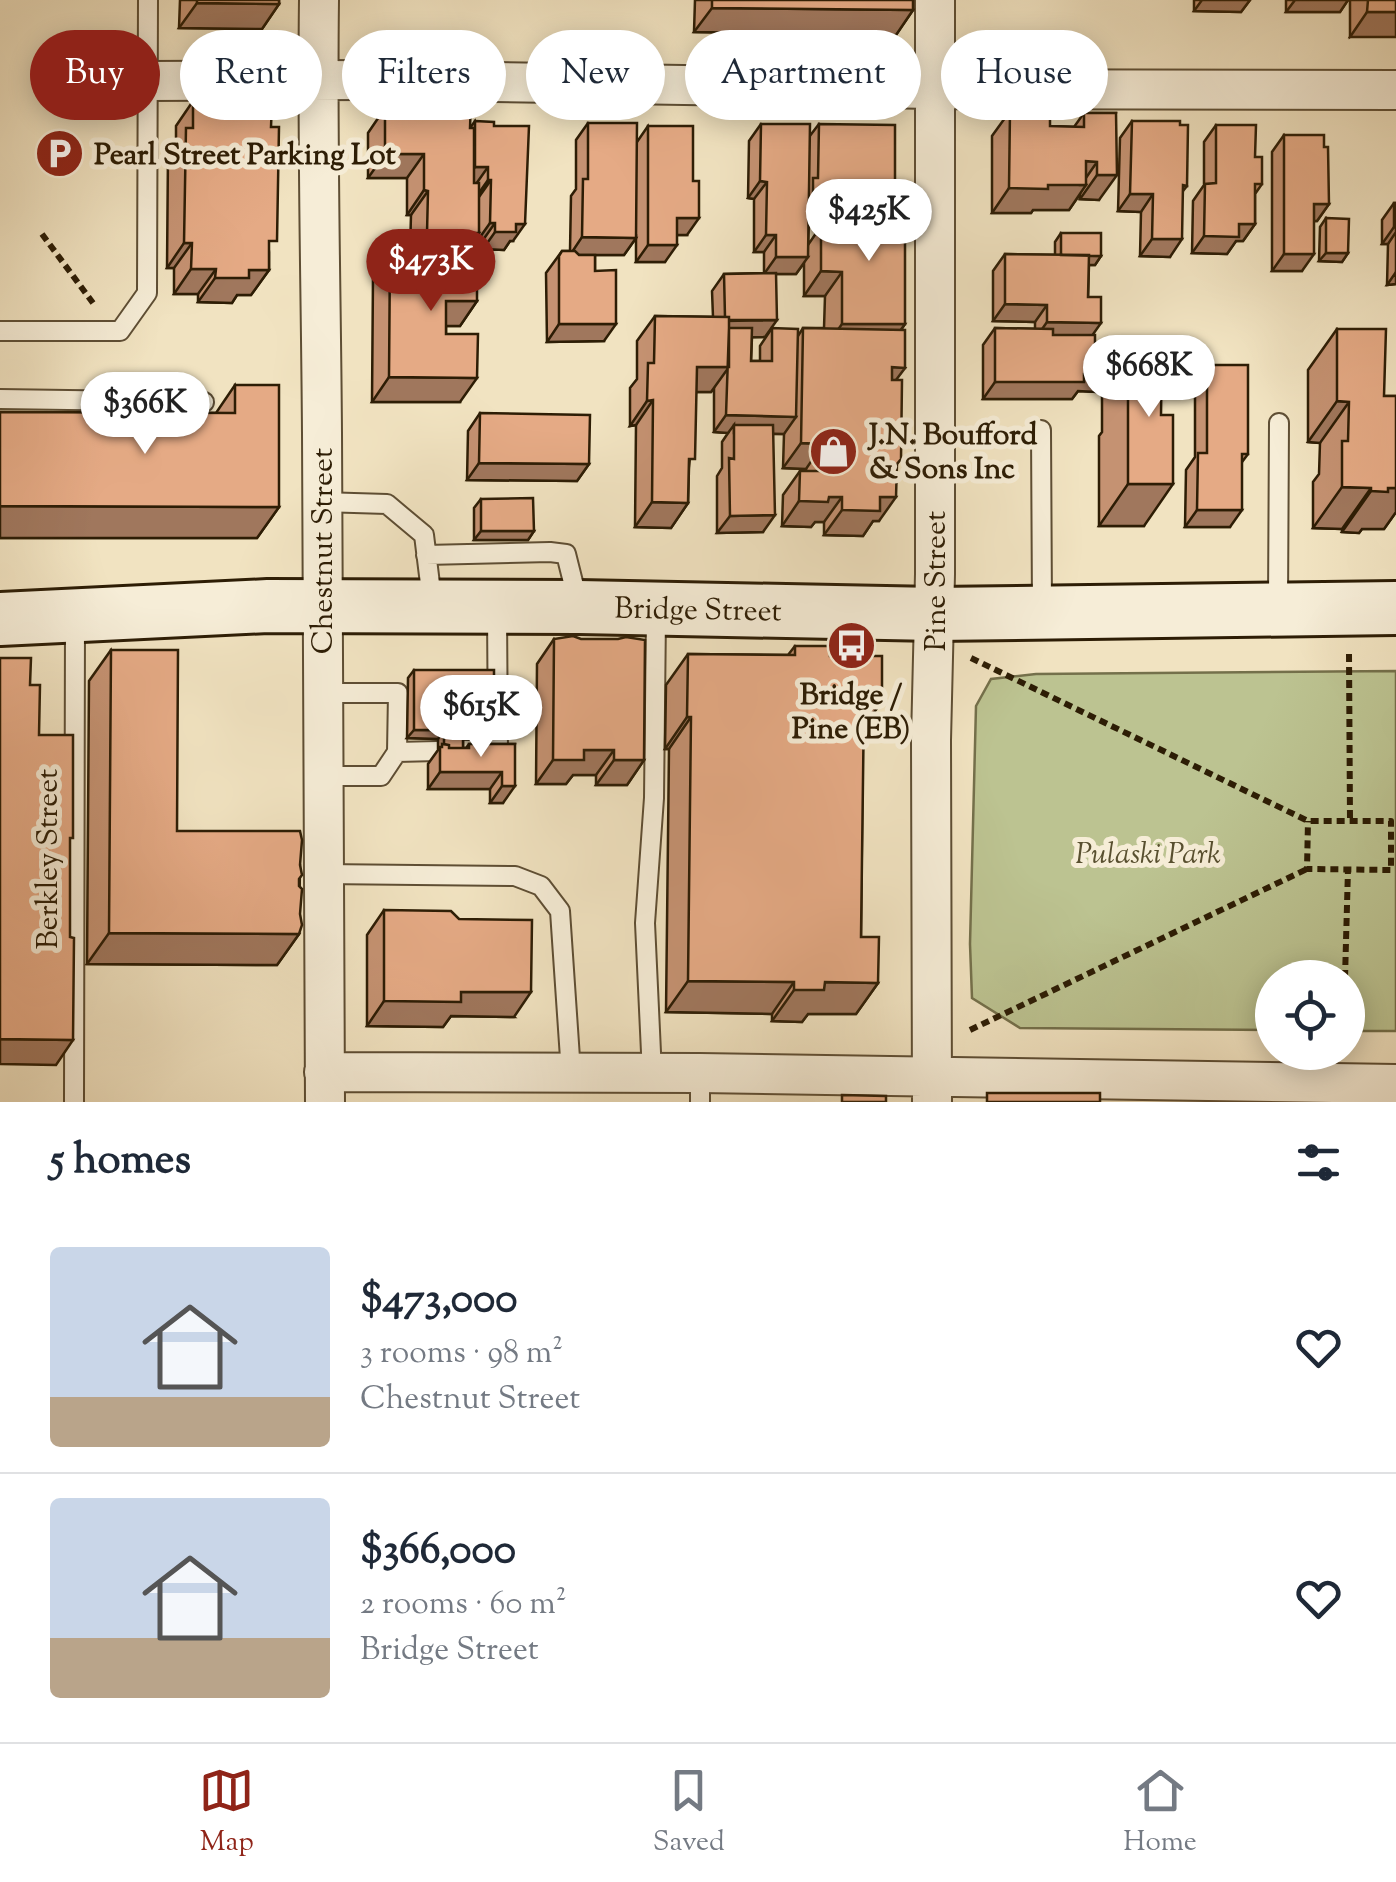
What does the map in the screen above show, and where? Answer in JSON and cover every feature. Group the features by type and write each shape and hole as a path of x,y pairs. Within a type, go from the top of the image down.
{"main road":[{"name":"Bridge Street","path":"0,619 321,606 430,580 497,606 935,614 1396,608"}],"street":[{"name":"Chestnut Street","path":"319,0 319,30"},
{"name":"Pine Street","path":"932,1090 936,0"},
{"path":"322,80 1396,90"},
{"name":"Chestnut Street","path":"318,120 324,1087"},
{"path":"324,1087 571,1073 652,1074 700,1088 932,1090 1396,1084"}],"lane":[{"path":"148,0 148,30"},
{"path":"0,331 120,331 146,293 148,120"},
{"path":"0,399 204,402"},
{"path":"1278,608 1280,423"},
{"path":"1042,430 1042,612"},
{"path":"321,502 387,504 424,535 430,580 550,552 566,554 579,606"},
{"path":"471,751 498,750 497,606"},
{"path":"652,1074 645,924 654,798 656,608"},
{"name":"Berkley Street","path":"74,1102 75,616"},
{"path":"322,693 398,693 398,752 381,776 322,776"},
{"path":"398,752 438,751"},
{"path":"323,874 515,876 541,886 560,911 571,1073"}],"path":[{"path":"42,234 93,302"},
{"path":"1349,654 1350,822"},
{"path":"970,657 1308,821 1393,820 1393,871 1307,869 970,1030"},
{"path":"1307,869 1308,821"},
{"path":"1345,960 1348,869"}],"green space":[{"name":"Pulaski Park","path":"1396,671 1396,1031 1365,1031 1365,960 1255,960 1255,1030 1020,1028 972,998 976,706 991,679 1036,674"}],"building":[{"path":"279,0 279,4 197,3"},
{"path":"712,0 913,0 913,10 712,8"},
{"path":"1368,0 1396,0 1396,12 1367,12"},
{"path":"1108,113 1116,113 1117,175 1097,175 1097,162 1086,161 1086,185 1009,188 1010,120 1050,120 1050,126 1084,127 1084,120 1108,120"},
{"path":"193,120 271,120 271,127 279,127 277,241 269,241 269,270 249,270 249,278 215,278 216,269 191,269 192,243 184,243 186,128 193,128"},
{"path":"385,120 470,120 470,128 474,128 474,183 479,183 479,233 427,233 424,154 385,154"},
{"path":"475,121 494,122 494,126 529,126 525,224 516,224 516,232 495,232 495,223 490,223 491,180 488,167 475,167"},
{"path":"1132,121 1180,121 1180,125 1188,125 1182,239 1152,239 1153,194 1130,194"},
{"path":"588,123 637,123 636,238 582,237"},
{"path":"761,124 810,124 808,257 776,257 776,235 766,235 767,182 760,181"},
{"path":"819,124 895,125 895,201 813,200 813,178 818,178"},
{"path":"1216,125 1256,125 1255,157 1262,157 1262,184 1255,184 1255,224 1239,224 1239,237 1204,236 1205,184 1216,183"},
{"path":"648,126 693,126 693,181 699,181 699,218 677,218 677,245 648,245"},
{"path":"1284,135 1324,135 1324,147 1328,147 1329,204 1314,204 1314,254 1284,254"},
{"path":"842,208 905,208 905,324 842,324 842,272 821,271 821,226 841,226"},
{"path":"1326,218 1349,219 1348,253 1326,253"},
{"path":"1061,233 1101,233 1101,256 1061,255"},
{"path":"390,251 477,251 477,301 446,301 446,334 478,334 477,378 389,377"},
{"path":"562,251 595,255 595,271 616,270 616,324 559,324"},
{"path":"1005,254 1089,255 1088,297 1101,297 1101,323 1047,322 1047,305 1005,304"},
{"path":"776,273 777,320 725,317 724,274"},
{"path":"655,316 729,317 729,367 697,367 695,459 689,459 688,503 652,502 653,400 647,401 648,363 654,363"},
{"path":"729,328 752,328 751,361 772,361 772,328 798,329 796,417 726,415"},
{"name":"J.N. Boufford & Sons Inc","path":"803,328 905,330 905,368 892,367 892,380 902,380 901,459 897,464 896,497 880,497 880,511 842,510 842,497 829,497 828,502 799,501 800,471 823,471 823,444 801,443"},
{"path":"995,328 1053,329 1053,335 1095,335 1095,344 1109,344 1109,374 1084,374 1084,382 995,382"},
{"path":"1337,329 1386,329 1384,396 1396,396 1396,488 1388,488 1388,492 1342,487 1342,441 1348,441 1349,402 1337,401"},
{"path":"1131,344 1162,344 1161,415 1173,415 1173,484 1128,484"},
{"path":"1207,365 1248,365 1248,454 1242,454 1242,510 1197,510 1198,453 1207,453"},
{"path":"235,385 279,385 279,507 0,506 0,412 235,413"},
{"path":"480,413 590,415 589,464 479,463"},
{"path":"734,425 773,425 775,515 730,516 729,458 734,459"},
{"path":"533,498 534,531 481,531 481,499"},
{"path":"573,636 645,640 644,760 614,760 614,750 584,750 584,760 553,760 554,639"},
{"path":"795,646 830,646 830,656 882,656 882,701 864,701 861,937 879,937 878,983 825,982 824,990 794,990 794,982 688,981 688,654 795,655"},
{"path":"111,650 178,650 177,831 300,831 299,934 109,933"},
{"path":"0,658 31,658 30,685 40,685 39,735 73,735 70,937 74,938 73,1040 0,1039"},
{"path":"414,670 494,670 494,731 463,730 463,748 449,748 444,744 444,730 414,730"},
{"path":"442,744 469,748 469,744 515,744 515,786 502,786 502,772 440,772"},
{"path":"384,910 451,911 459,919 532,920 531,992 461,992 461,1002 384,1001"},
{"path":"987,1093 1100,1093 1100,1102 987,1102"},
{"path":"842,1095 886,1096 886,1102 842,1102"}],"place":[{"name":"Pearl Street Parking Lot","path":"59,154"},
{"name":"J.N. Boufford & Sons Inc","path":"834,451"},
{"name":"Bridge / Pine (EB)","path":"851,645"}]}
